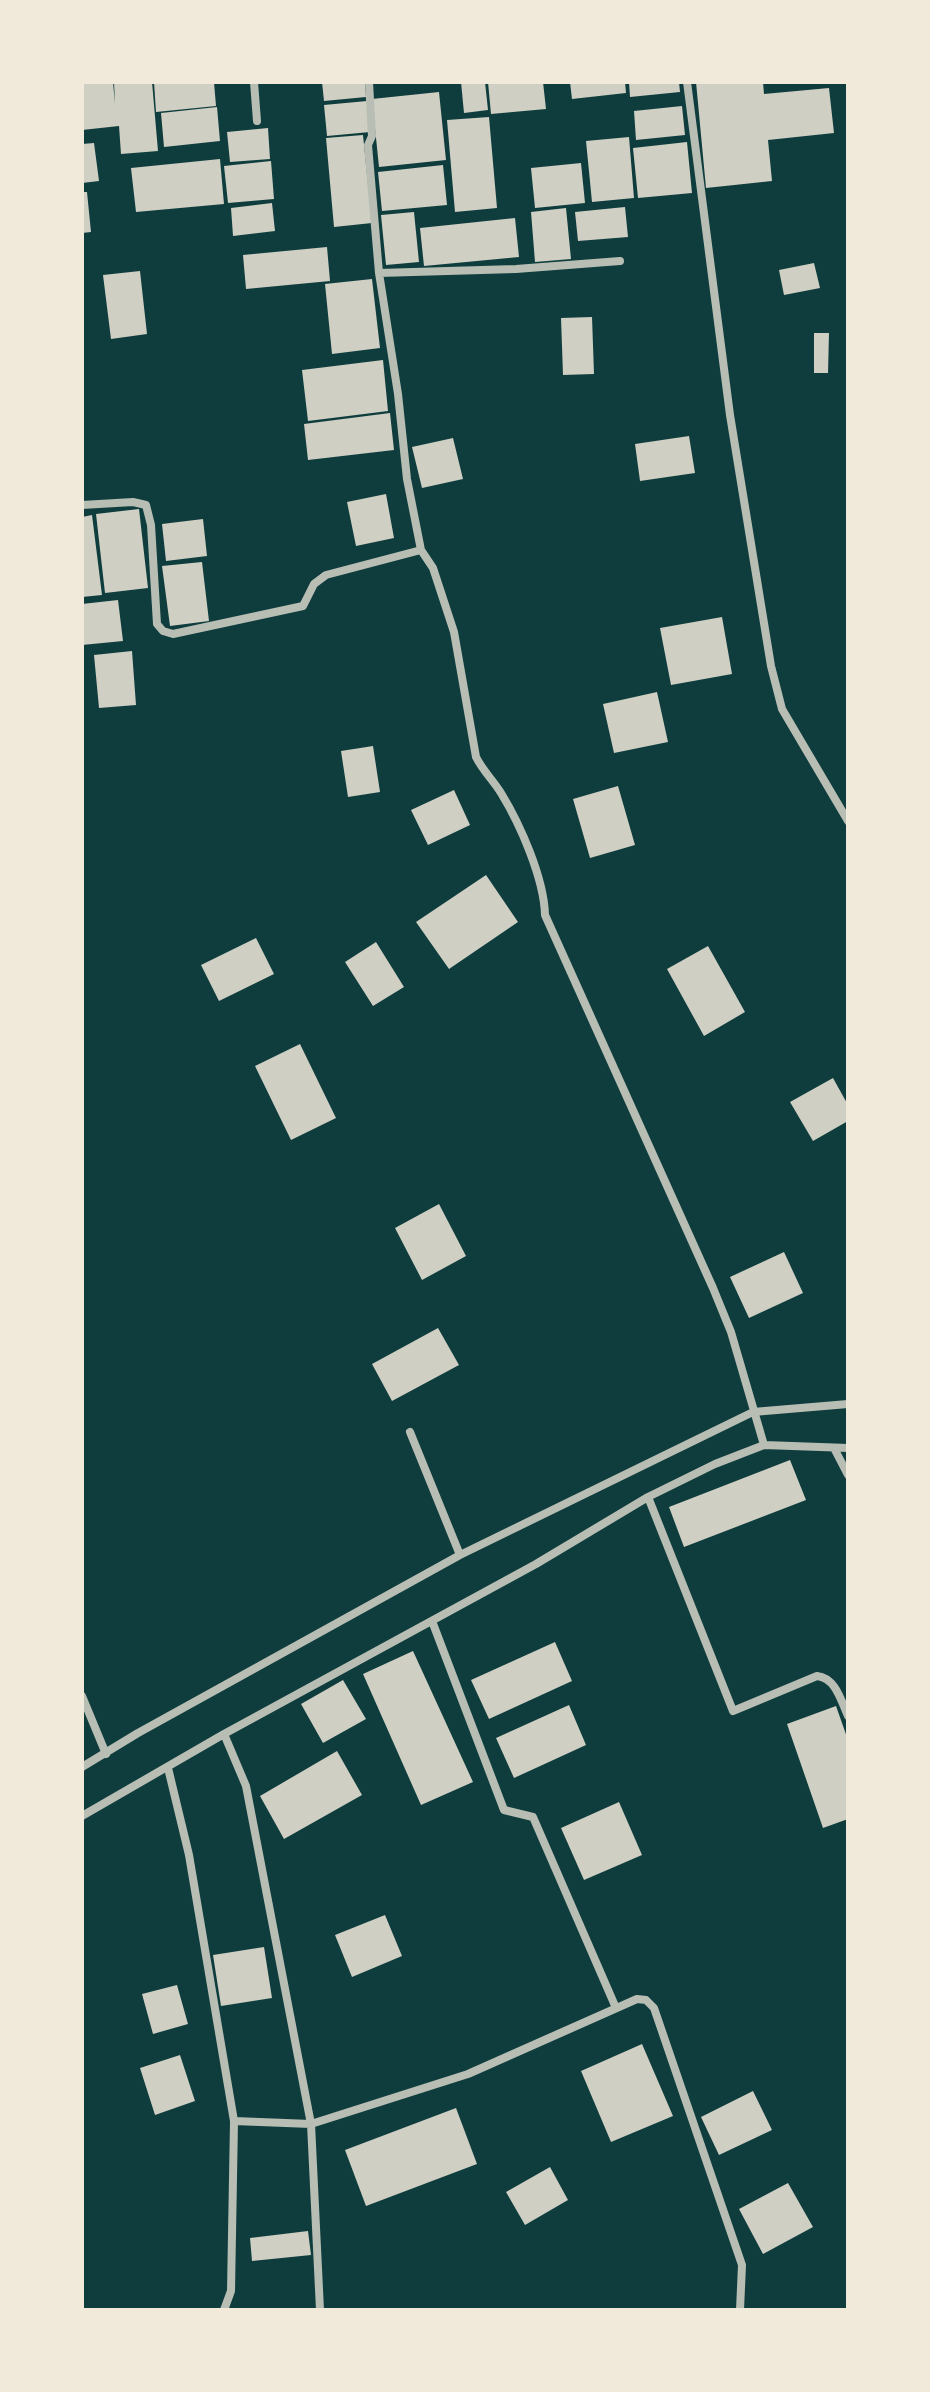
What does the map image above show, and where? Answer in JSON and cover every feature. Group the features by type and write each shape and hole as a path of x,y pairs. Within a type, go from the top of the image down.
{"street":[{"path":"254,82 257,121"},
{"path":"369,82 372,136 368,145 379,273 398,394 407,479 421,550 433,568 454,632 476,757 484,773 500,791 538,873 545,915 713,1288 731,1332 764,1445"},
{"path":"687,82 730,415 771,666 782,709 848,821"},
{"path":"379,273 516,269 620,261"},
{"path":"82,505 133,502 146,505 151,525 157,624 163,631 173,634 303,606 314,584 326,575 421,550"},
{"path":"82,1767 460,1555 753,1412 848,1404"},
{"path":"410,1432 460,1555"},
{"path":"82,1816 224,1734 536,1564 648,1497 715,1464 764,1445 848,1448"},
{"path":"834,1448 848,1475"},
{"path":"648,1497 733,1711 823,1676 831,1681 848,1716"},
{"path":"432,1621 504,1810 533,1817 616,2008"},
{"path":"82,1696 106,1754"},
{"path":"224,1734 246,1786 311,2124 320,2310"},
{"path":"168,1768 189,1855 234,2121 231,2291 224,2310"},
{"path":"234,2121 311,2124 468,2074 637,1999 646,2000 654,2008 742,2265 740,2310"}],"building":[{"path":"82,82 113,82 115,104 114,82 152,82 158,151 121,154 119,126 82,130"},
{"path":"154,82 214,82 216,106 156,112"},
{"path":"322,82 365,82 366,97 324,101"},
{"path":"461,82 485,82 488,110 464,113"},
{"path":"488,82 543,82 546,109 491,114"},
{"path":"570,82 625,82 626,93 572,99"},
{"path":"629,82 679,82 680,92 630,97"},
{"path":"696,82 763,82 764,94 829,88 834,133 768,140 772,181 706,188"},
{"path":"439,92 446,160 379,167 372,99"},
{"path":"367,101 370,132 327,136 324,105"},
{"path":"682,106 685,135 636,140 634,111"},
{"path":"217,107 220,141 164,147 161,113"},
{"path":"489,117 497,208 455,212 447,120"},
{"path":"268,128 270,159 230,162 227,132"},
{"path":"363,135 372,223 334,227 326,138"},
{"path":"629,137 634,198 592,202 586,141"},
{"path":"687,142 692,193 638,198 633,148"},
{"path":"94,143 99,181 82,183 82,144"},
{"path":"220,159 224,204 136,212 131,168"},
{"path":"271,161 274,199 228,203 224,166"},
{"path":"581,163 585,203 535,208 531,168"},
{"path":"443,165 447,205 382,211 378,172"},
{"path":"82,192 87,192 91,232 82,233"},
{"path":"272,203 275,231 233,236 231,208"},
{"path":"625,207 628,237 578,241 575,212"},
{"path":"566,208 571,259 535,262 531,212"},
{"path":"414,212 419,262 386,265 381,215"},
{"path":"515,218 519,257 424,266 420,228"},
{"path":"327,247 330,281 246,289 243,255"},
{"path":"814,263 820,288 784,295 779,270"},
{"path":"140,271 147,334 111,339 103,275"},
{"path":"372,279 380,348 332,354 325,284"},
{"path":"592,317 594,374 563,375 561,318"},
{"path":"814,333 829,333 828,373 814,373"},
{"path":"383,360 388,411 308,421 302,370"},
{"path":"390,413 394,450 308,460 304,424"},
{"path":"689,436 695,473 640,481 635,444"},
{"path":"453,438 463,479 422,488 412,447"},
{"path":"386,494 394,538 356,546 347,502"},
{"path":"139,509 148,588 105,593 96,514"},
{"path":"92,515 102,595 82,597 82,517"},
{"path":"203,519 207,556 166,561 162,524"},
{"path":"202,562 209,621 170,626 162,566"},
{"path":"118,600 123,641 82,645 82,604"},
{"path":"722,617 732,674 671,685 660,628"},
{"path":"132,651 136,705 99,708 94,655"},
{"path":"657,692 668,742 614,753 603,704"},
{"path":"373,746 380,792 348,797 341,751"},
{"path":"618,786 635,845 590,858 573,799"},
{"path":"454,790 470,825 428,845 411,810"},
{"path":"486,875 518,922 449,969 416,922"},
{"path":"256,938 274,974 219,1001 201,965"},
{"path":"376,942 404,987 373,1006 345,962"},
{"path":"708,946 745,1012 704,1036 667,969"},
{"path":"300,1044 336,1118 291,1140 255,1066"},
{"path":"833,1078 848,1105 848,1121 813,1141 790,1102"},
{"path":"439,1204 466,1256 422,1280 395,1228"},
{"path":"784,1252 803,1293 749,1318 730,1277"},
{"path":"438,1328 459,1365 392,1401 372,1364"},
{"path":"790,1460 806,1500 684,1547 669,1507"},
{"path":"555,1642 572,1681 489,1719 471,1680"},
{"path":"413,1651 473,1782 421,1805 363,1674"},
{"path":"343,1680 366,1719 323,1743 301,1704"},
{"path":"569,1705 586,1745 514,1778 496,1738"},
{"path":"836,1706 848,1740 848,1819 823,1828 787,1724"},
{"path":"337,1751 362,1795 284,1839 260,1796"},
{"path":"619,1802 642,1855 584,1880 561,1828"},
{"path":"385,1915 402,1956 352,1977 335,1935"},
{"path":"264,1947 272,1998 221,2006 213,1955"},
{"path":"177,1985 188,2024 153,2034 142,1994"},
{"path":"642,2044 673,2116 611,2142 581,2071"},
{"path":"180,2055 195,2101 155,2115 140,2068"},
{"path":"753,2091 772,2130 719,2155 701,2117"},
{"path":"456,2108 477,2164 366,2206 345,2150"},
{"path":"550,2167 568,2200 525,2225 506,2192"},
{"path":"788,2183 813,2227 763,2254 739,2209"},
{"path":"308,2231 311,2255 252,2261 250,2238"}]}
